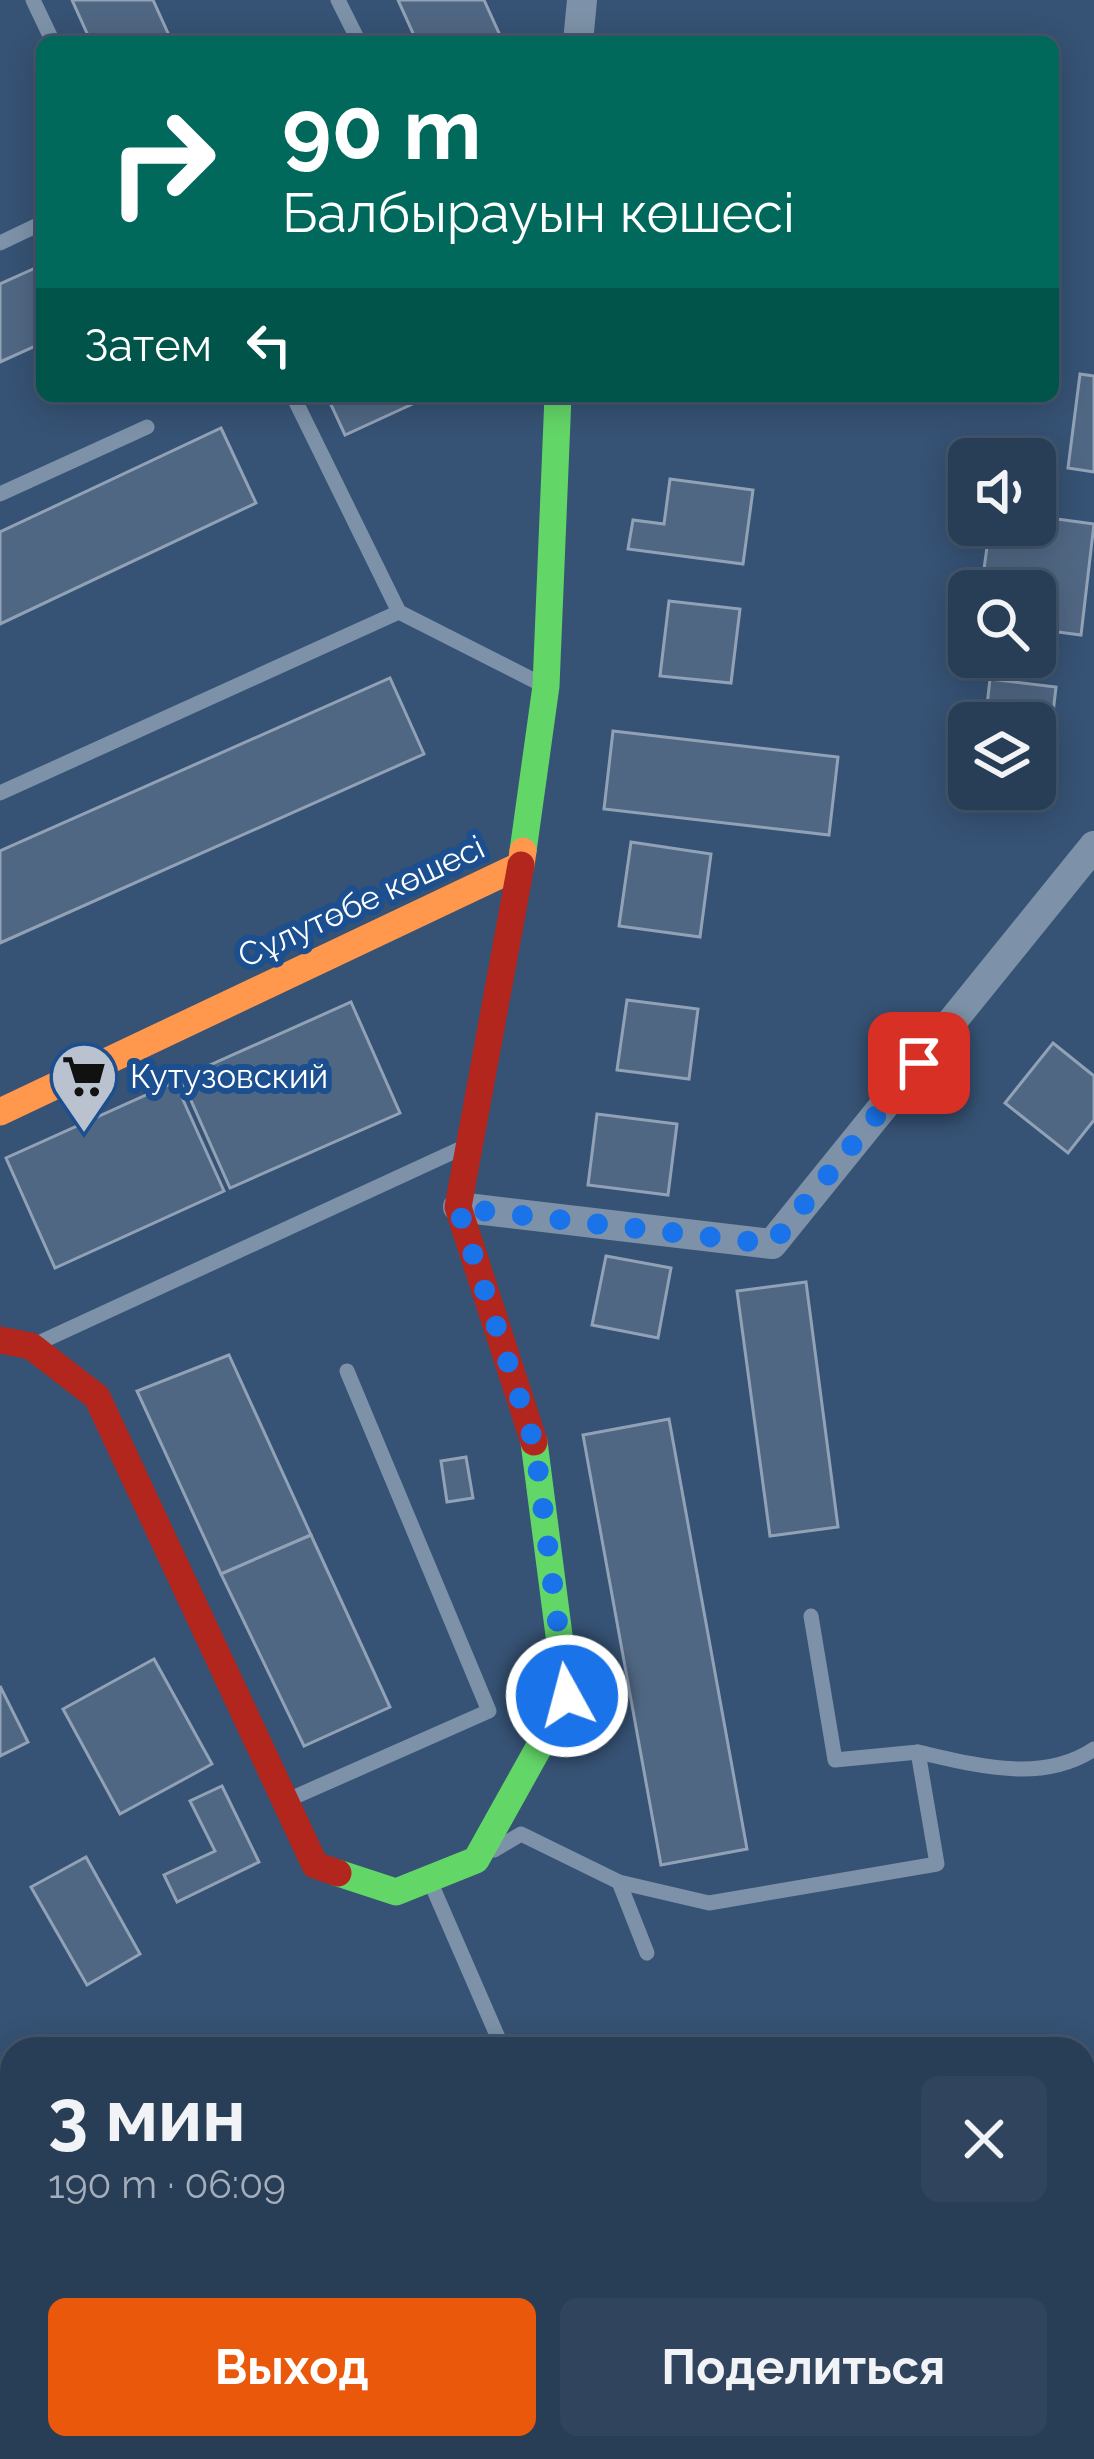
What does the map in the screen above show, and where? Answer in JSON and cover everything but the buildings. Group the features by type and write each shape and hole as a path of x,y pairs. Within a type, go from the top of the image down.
{"street":[{"path":"579,36 582,0"},
{"name":"Сұлутөбе көшесі","path":"0,1112 521,866 546,686 558,402"},
{"path":"458,1208 772,1244 1094,846"},
{"path":"0,1340 31,1346 97,1397 315,1865 396,1892 476,1860 567,1696 535,1446 458,1208 521,866"}],"lane":[{"path":"33,0 49,36"},
{"path":"338,0 355,36"},
{"path":"0,242 36,226"},
{"path":"296,402 399,611 546,686"},
{"path":"0,494 147,427"},
{"path":"0,793 399,611"},
{"path":"31,1346 470,1144"},
{"path":"285,1801 488,1711 347,1371"},
{"path":"811,1616 835,1760 918,1752 990,1766 1046,1769 1078,1760 1094,1749"},
{"path":"476,1860 521,1834 619,1882 709,1903 937,1864 918,1752"},
{"path":"429,1879 498,2037"},
{"path":"619,1882 647,1953"}],"traffic: fast":[{"path":"523,851 546,686 558,402"},
{"path":"338,1873 396,1892 476,1860 567,1697 534,1442"}],"traffic: slow":[{"path":"0,1112 521,865 523,851"}],"traffic: jam":[{"path":"521,865 458,1207 534,1442"},
{"path":"0,1340 31,1346 97,1397 315,1865 338,1873"}],"place":[{"name":"Кутузовский","path":"84,1135"}],"route":[{"path":"567,1696 535,1446 458,1208 772,1244 919,1063"}]}
